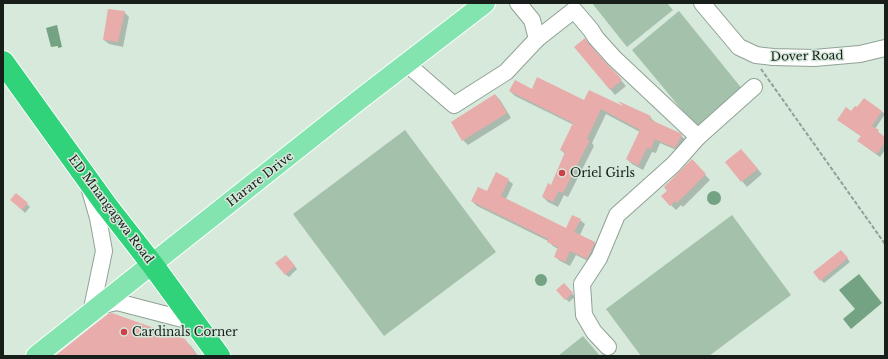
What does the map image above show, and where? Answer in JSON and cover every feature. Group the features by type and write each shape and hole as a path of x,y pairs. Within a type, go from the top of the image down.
{"highway":[{"name":"ED Mnangagwa Road","path":"3,62 86,178 152,264 218,356"}],"main road":[{"name":"Harare Drive","path":"36,356 484,3"}],"street":[{"path":"518,3 532,20 537,39"},
{"name":"Dover Road","path":"702,3 739,47 756,55 773,58 814,58 860,54 885,48"},
{"path":"407,64 454,105 506,72 537,39 574,10 614,58 698,136"},
{"path":"608,347 594,332 584,315 582,284 599,258 617,215 674,164 698,136 754,87"},
{"path":"86,178 98,218 104,251 95,309 117,302 194,322"}],"path":[{"path":"751,53 885,244"}],"shaded area":[{"path":"592,3 667,3 673,10 627,47"},
{"path":"679,11 743,90 697,128 632,50"},
{"path":"57,25 62,47 58,48 58,46 51,47 46,28"},
{"path":"405,130 496,252 384,336 293,214"},
{"path":"714,191 719,193 721,198 719,203 714,205 709,203 707,198 709,193"},
{"path":"732,215 791,295 709,356 641,356 606,309"},
{"path":"539,274 543,274 547,280 543,286 539,286 535,282 535,278"},
{"path":"859,274 882,303 851,329 843,319 855,309 839,290"},
{"path":"583,336 600,356 558,356"}],"building":[{"path":"108,9 125,11 118,42 103,40"},
{"path":"585,38 622,80 610,90 574,47"},
{"path":"537,77 584,100 589,90 623,106 618,101 651,116 649,119 682,135 675,148 655,139 651,149 647,148 638,166 626,159 640,130 601,109 587,139 590,140 563,193 559,191 553,202 542,197 548,183 551,185 565,152 560,150 573,123 509,91 515,80 532,89"},
{"path":"495,94 507,113 462,141 451,122"},
{"path":"864,98 882,111 872,126 879,130 878,132 885,137 885,142 877,154 857,141 861,136 837,120 846,107 851,111 855,106 857,107"},
{"path":"741,149 758,169 741,182 725,162"},
{"path":"692,159 706,174 677,203 675,201 670,206 661,196 667,191 664,187"},
{"path":"496,172 509,179 501,196 566,228 572,215 581,219 574,232 595,242 587,259 570,251 565,262 554,257 558,247 547,242 548,239 471,201 478,187 487,191"},
{"path":"16,193 28,203 22,210 10,200"},
{"path":"841,250 848,258 820,281 813,272"},
{"path":"286,255 295,266 285,275 275,263"},
{"path":"564,283 573,293 565,300 556,290"},
{"name":"Cardinals Corner","path":"112,313 185,339 197,356 55,356 108,314"}],"place":[{"name":"Oriel Girls","path":"562,173"},
{"name":"Cardinals Corner","path":"124,332"}]}
